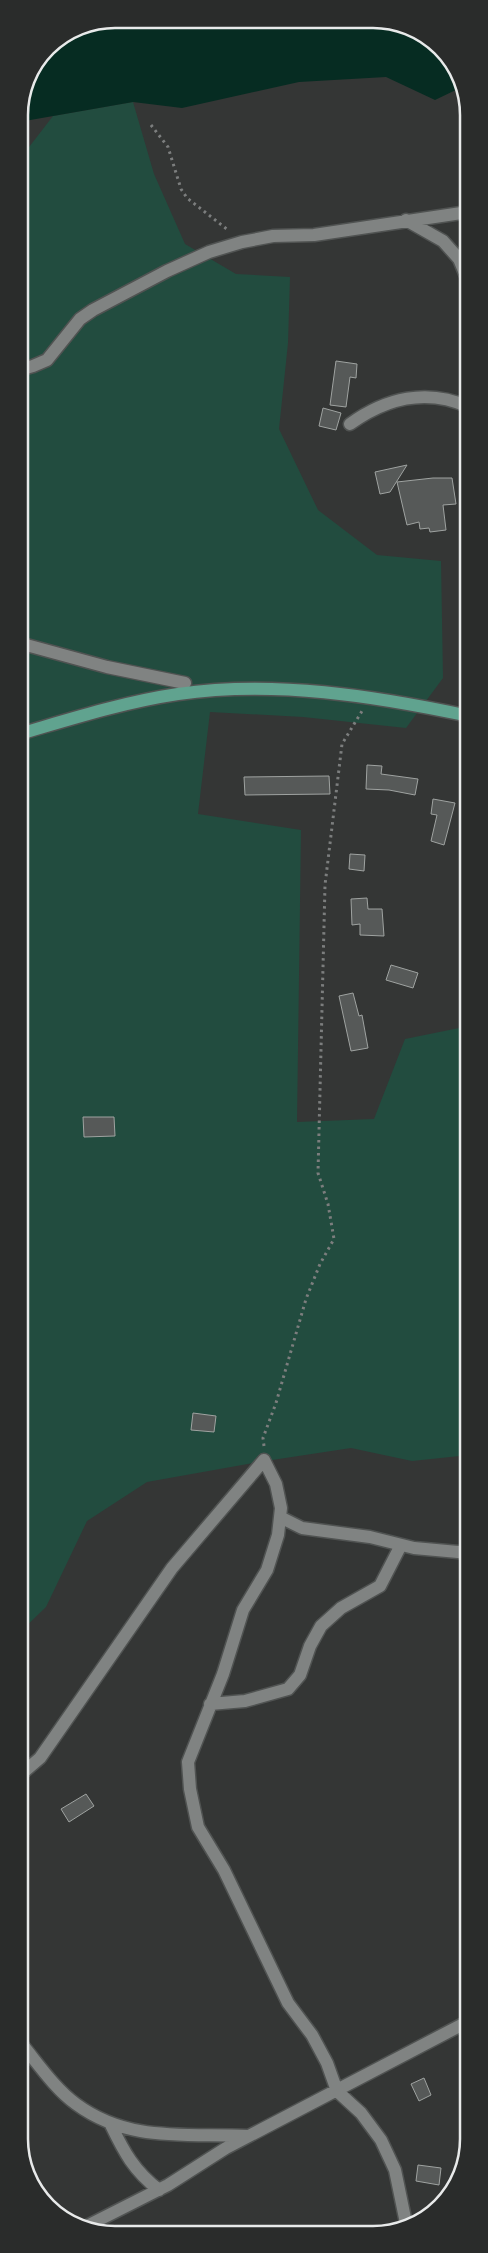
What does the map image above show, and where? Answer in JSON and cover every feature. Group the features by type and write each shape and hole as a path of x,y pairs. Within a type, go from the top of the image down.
{"main road":[{"path":"28,731 116,707 178,694 232,690 324,693 370,698 460,714"}],"street":[{"path":"28,367 47,360 80,319 93,310 167,271 209,252 242,242 272,236 314,235 460,213"},
{"path":"406,220 443,241 460,259"},
{"path":"350,424 376,407 402,398 453,400 460,403"},
{"path":"28,645 107,667 186,683"},
{"path":"28,1768 40,1758 172,1568 264,1460 276,1484 281,1508 278,1535 267,1570 243,1610 223,1674 188,1762 190,1789 198,1827 224,1870 288,2003 312,2036 327,2063 337,2091 362,2114 380,2140 396,2170 405,2220"},
{"path":"280,1517 302,1528 370,1537 401,1545 460,1552"},
{"path":"210,1704 245,1702 288,1689 300,1675 310,1646 321,1626 340,1608 380,1586 401,1545"},
{"path":"92,2222 159,2190 226,2148 460,2026"},
{"path":"28,2051 75,2104 111,2125 163,2135 250,2136"},
{"path":"111,2125 126,2156 142,2178 159,2190"}],"path":[{"path":"151,125 168,147 181,189 186,198 220,222 242,242"},
{"path":"264,1460 263,1438 276,1403 306,1299 320,1264 334,1239 328,1204 318,1173 325,885 342,744 370,698"}],"shaded area":[{"path":"97,29 391,29 407,34 427,45 446,66 457,89 435,100 386,77 299,82 182,108 133,102 28,120 30,92 36,76 45,61 71,39"},
{"path":"133,102 154,174 185,244 236,274 290,277 288,343 279,429 318,510 377,555 441,561 443,678 406,728 303,717 210,712 198,814 301,830 297,1122 374,1119 405,1039 460,1028 460,1456 412,1461 351,1448 147,1482 87,1521 46,1607 28,1624 28,148 53,116"}],"building":[{"path":"336,361 357,364 356,378 350,377 346,407 330,405"},
{"path":"323,408 341,413 336,430 319,426"},
{"path":"407,465 390,492 380,494 375,472"},
{"path":"452,478 456,504 443,505 446,530 430,532 429,528 420,529 419,522 407,525 397,482"},
{"path":"367,765 382,766 381,774 418,779 415,795 389,790 366,789"},
{"path":"329,776 330,794 245,795 244,777"},
{"path":"433,799 455,803 444,845 431,841 437,815 431,814"},
{"path":"350,854 365,855 364,871 349,869"},
{"path":"367,898 368,909 382,909 384,936 360,935 360,924 352,925 351,899"},
{"path":"391,965 418,973 413,988 386,980"},
{"path":"353,993 359,1016 362,1015 368,1048 351,1051 339,996"},
{"path":"83,1117 114,1117 115,1136 84,1137"},
{"path":"193,1413 216,1416 214,1432 191,1430"},
{"path":"86,1794 94,1806 69,1822 61,1809"},
{"path":"424,2078 431,2095 419,2101 411,2084"},
{"path":"418,2165 441,2168 439,2185 416,2181"}]}
